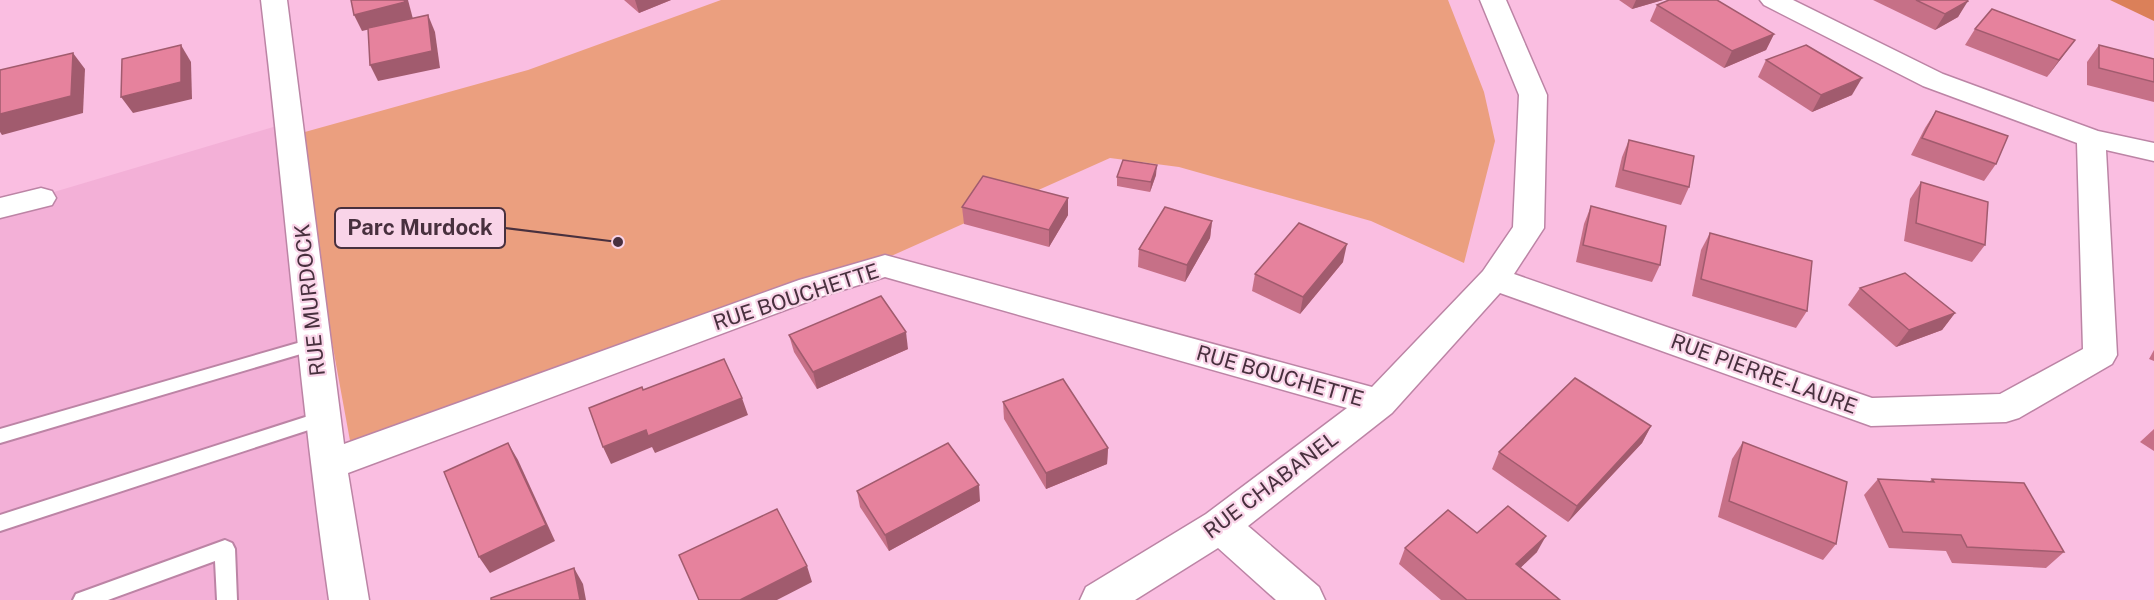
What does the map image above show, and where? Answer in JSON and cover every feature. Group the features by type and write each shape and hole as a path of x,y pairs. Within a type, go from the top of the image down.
{"street":[{"name":"RUE MURDOCK","path":"274,0 345,598"},
{"name":"RUE CHABANEL","path":"1100,600 1220,526 1379,404 1494,279 1528,228 1533,95 1493,0"},
{"path":"1773,0 1933,80 2091,138 2154,152"},
{"name":"RUE PIERRE-LAURE","path":"1494,279 1871,412 2006,408 2100,355 2091,138"},
{"path":"0,208 41,198"},
{"name":"RUE BOUCHETTE","path":"328,465 811,288 885,266 1379,404"},
{"path":"1220,526 1305,600"}],"lane":[{"path":"0,436 315,344"},
{"path":"0,523 324,418"},
{"path":"83,600 225,549 227,600"}],"shaded area":[{"path":"721,0 1448,0 1484,92 1495,141 1464,263 1371,221 1179,167 1110,158 802,296 353,457 294,135 528,70"},
{"path":"2110,0 2154,0 2154,21"},
{"path":"290,122 349,600 0,600 0,208"}],"building":[{"path":"351,0 404,0 405,2 354,15"},
{"path":"1669,0 1717,0 1774,34 1732,51 1657,5"},
{"path":"1916,0 1967,0 1968,1 1945,14"},
{"path":"1992,9 2075,40 2059,60 1975,29"},
{"path":"428,15 432,51 370,65 368,28"},
{"path":"181,45 181,82 121,97 122,59"},
{"path":"1806,45 1862,78 1821,95 1766,60"},
{"path":"2099,45 2154,59 2154,82 2099,68"},
{"path":"73,53 71,96 0,114 0,70"},
{"path":"1936,111 2008,136 1996,164 1922,138"},
{"path":"1629,140 1694,156 1689,187 1623,170"},
{"path":"1123,160 1157,165 1151,182 1117,177"},
{"path":"983,176 1068,198 1049,230 962,207"},
{"path":"1921,182 1988,202 1985,245 1916,223"},
{"path":"1591,206 1666,226 1660,265 1583,245"},
{"path":"1165,207 1212,221 1187,265 1139,249"},
{"path":"1299,223 1347,244 1303,297 1255,274"},
{"path":"1710,233 1812,261 1807,311 1701,279"},
{"path":"1905,273 1955,313 1909,330 1860,288"},
{"path":"881,296 906,332 813,372 789,335"},
{"path":"724,359 742,398 648,436 646,430 603,447 589,408"},
{"path":"1575,378 1651,426 1577,506 1499,452"},
{"path":"1063,379 1108,448 1046,473 1003,402"},
{"path":"1743,442 1847,482 1836,544 1729,501"},
{"path":"508,443 546,525 479,557 444,472"},
{"path":"948,443 979,485 885,535 857,491"},
{"path":"1878,479 2024,483 2064,552 1967,547 1961,535 1903,532"},
{"path":"1508,506 1546,536 1516,564 1560,600 1467,600 1405,548 1448,510 1477,533"},
{"path":"777,509 807,566 740,600 699,600 679,555"},
{"path":"574,568 580,600 491,600 491,598"}],"place":[{"name":"Parc Murdock","path":"618,242"}]}
